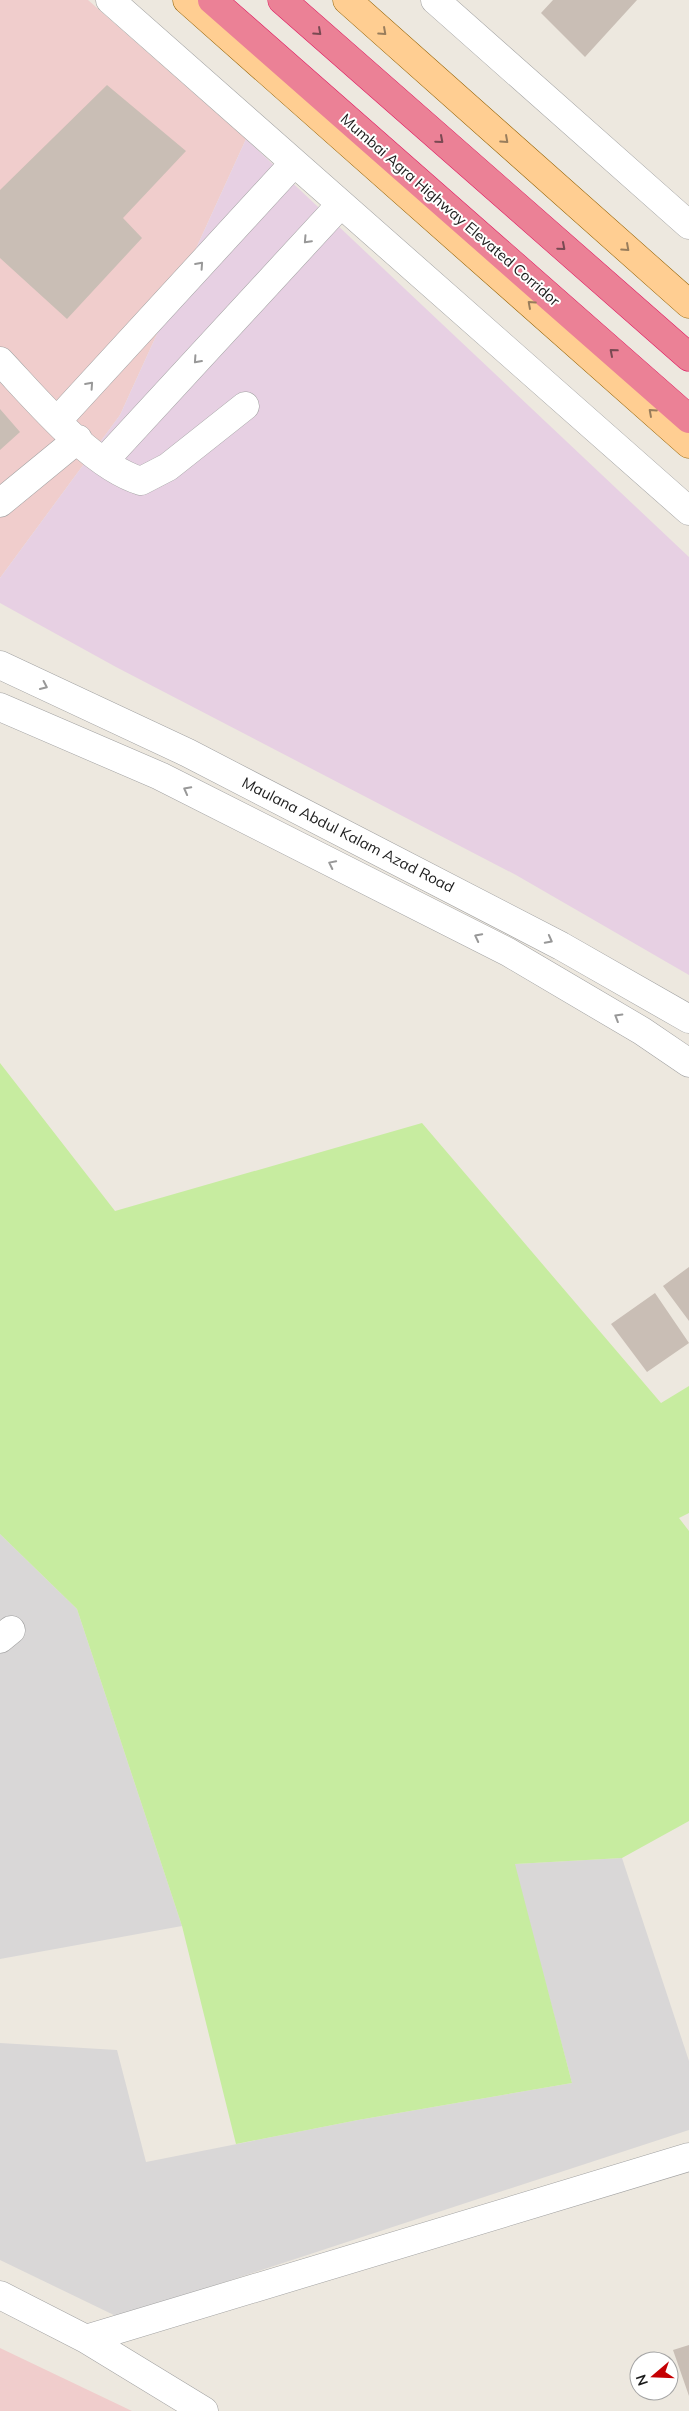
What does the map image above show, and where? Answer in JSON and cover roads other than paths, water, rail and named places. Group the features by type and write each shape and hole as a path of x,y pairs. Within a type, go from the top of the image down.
{"highway":[{"name":"Mumbai Agra Highway Elevated Corridor","path":"212,0 689,419"},
{"path":"282,0 689,357"}],"main road":[{"path":"187,0 689,444"},
{"path":"346,0 689,304"}],"street":[{"path":"110,0 293,164 689,511"},
{"path":"436,0 689,225"},
{"path":"57,421 293,164"},
{"path":"104,461 340,205"},
{"path":"0,361 57,421 104,461 130,477 141,480 155,475 168,467 245,406"},
{"path":"0,503 78,439"},
{"name":"Maulana Abdul Kalam Azad Road","path":"0,665 188,753 456,891 689,1019"},
{"path":"0,707 160,776 508,952 642,1031 689,1063"},
{"path":"114,756 129,725"},
{"path":"642,1031 659,1002"},
{"path":"86,2339 689,2157"},
{"path":"0,2295 86,2339 204,2411"}]}
